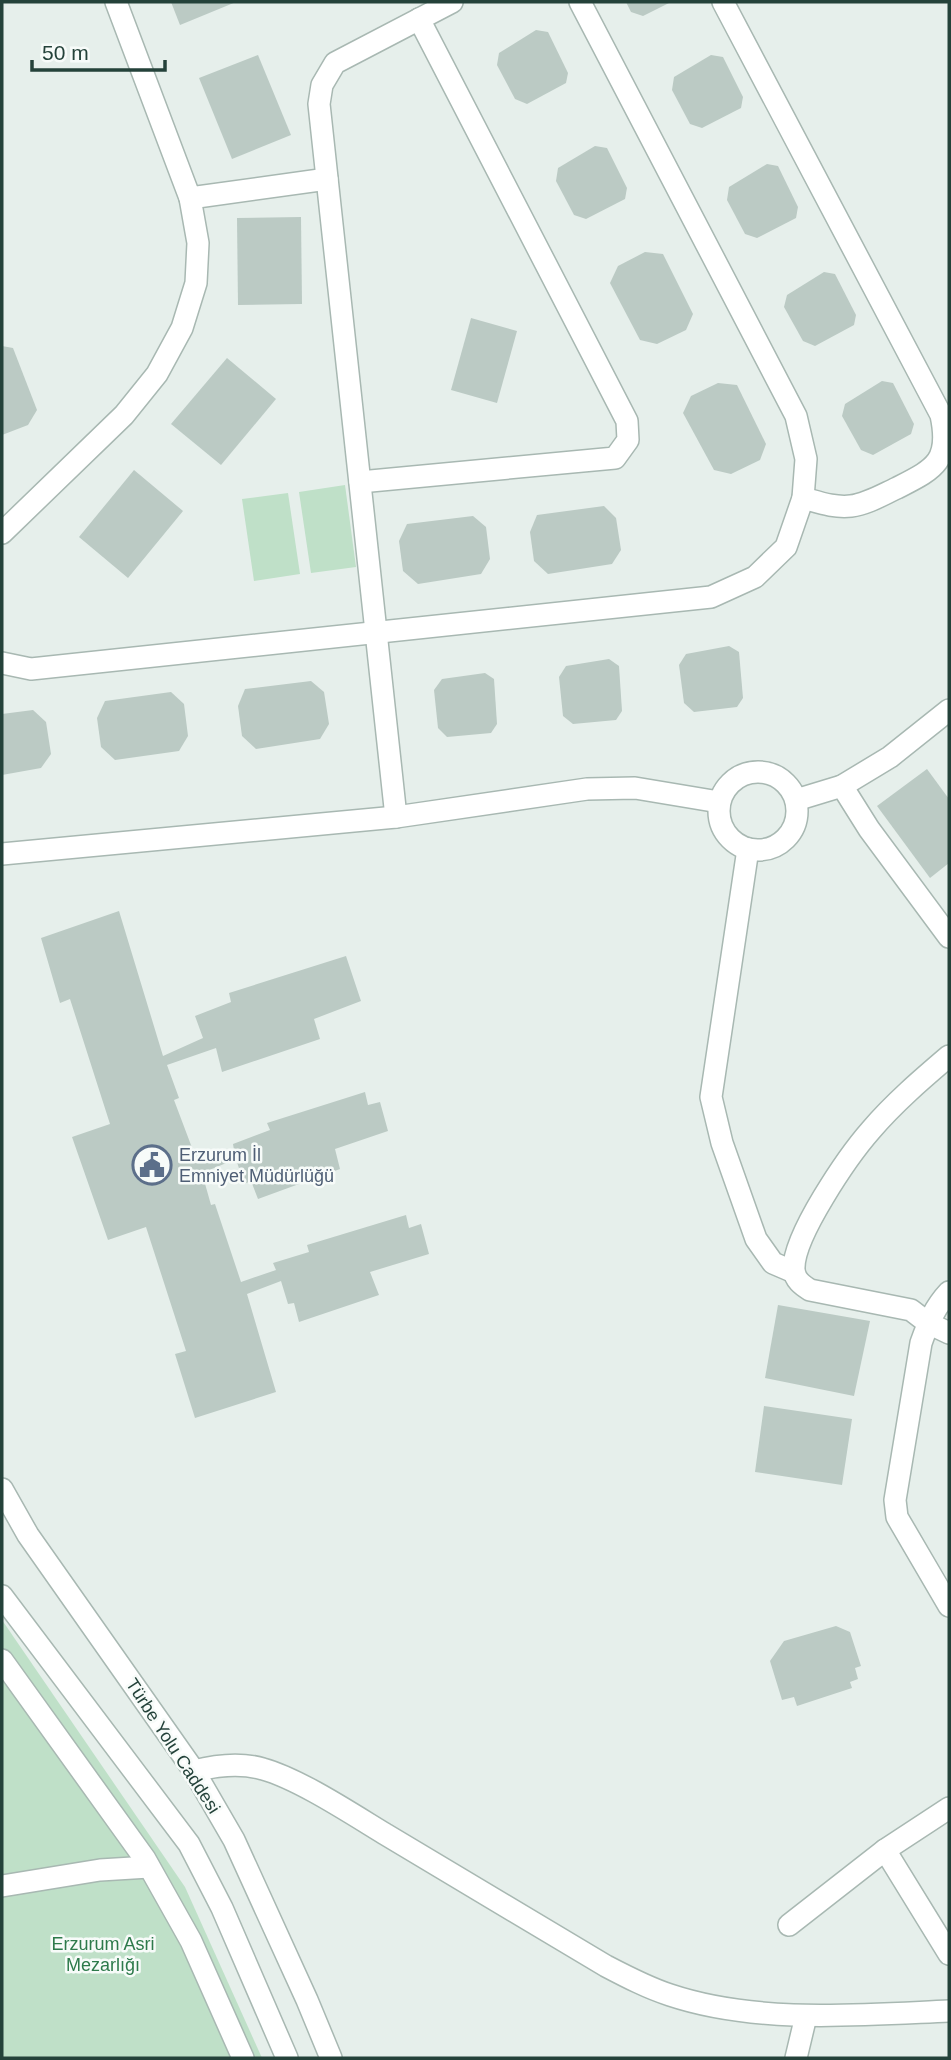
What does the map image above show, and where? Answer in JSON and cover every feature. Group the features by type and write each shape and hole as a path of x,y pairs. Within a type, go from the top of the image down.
{"street":[{"path":"2,534 124,415 157,374 181,328 196,283 198,243 190,198 116,2"},
{"path":"396,817 318,104 322,85 335,63 452,2"},
{"path":"2,663 32,669 711,597 755,578 786,547 803,498 806,459 796,416 580,2"},
{"path":"723,2 941,415 946,430 942,454 931,471 871,501 852,506 831,506 803,498"},
{"path":"360,482 615,458 628,440 626,421 419,19"},
{"path":"190,198 327,179"},
{"path":"796,800 842,786 890,757 949,710"},
{"path":"757,771 781,779 796,800 795,826 789,836 771,849 748,849 738,845 721,827 718,814 724,790 732,780 744,774 757,771"},
{"path":"842,786 869,829 949,937"},
{"path":"2,854 396,817 587,789 635,788 719,802"},
{"path":"748,849 711,1097 722,1143 756,1239 773,1263 794,1272"},
{"path":"949,1055 871,1129 852,1154 806,1231 795,1256 794,1272 798,1280 810,1290 911,1310 928,1323 949,1333"},
{"path":"949,1292 937,1305 921,1343 895,1500 897,1517 949,1606"},
{"name":"Türbe Yolu Caddesi","path":"2,1489 29,1535 194,1771 233,1840 331,2058"},
{"path":"2,1596 188,1844 222,1908 287,2058"},
{"path":"3,1664 145,1858 191,1941 243,2058"},
{"path":"194,1771 213,1766 236,1765 263,1769 291,1781 355,1816 606,1966 669,1995 734,2009 806,2016 949,2011"},
{"path":"789,1924 885,1850 949,1808"},
{"path":"885,1850 949,1954"},
{"path":"2,1886 100,1871 149,1867"},
{"path":"796,2058 806,2016"}],"green space":[{"path":"345,485 356,567 311,573 299,492"},
{"path":"288,493 300,574 254,581 242,499"},
{"name":"Erzurum Asri Mezarlığı","path":"2,1620 185,1887 262,2058 2,2058"}],"building":[{"path":"171,2 236,2 180,25"},
{"path":"626,2 671,2 643,16 631,12"},
{"path":"536,30 548,32 568,73 566,83 527,104 515,99 497,65 499,53"},
{"path":"258,55 291,135 232,159 199,78"},
{"path":"711,55 723,57 743,97 741,108 702,128 690,124 672,90 674,77"},
{"path":"595,146 607,148 627,188 625,199 586,219 574,215 556,181 558,168"},
{"path":"767,164 778,166 798,207 796,218 757,238 745,234 727,200 729,187"},
{"path":"301,217 302,304 238,305 237,218"},
{"path":"645,252 663,254 693,314 686,330 657,344 640,340 610,283 618,266"},
{"path":"824,272 835,274 856,315 854,325 815,346 803,341 784,307 787,295"},
{"path":"471,318 517,331 497,403 451,390"},
{"path":"2,346 13,348 37,410 28,425 2,435"},
{"path":"227,358 276,399 221,465 171,424"},
{"path":"882,381 893,383 914,424 911,434 873,455 861,450 842,416 845,404"},
{"path":"718,383 737,385 766,444 760,460 731,474 714,470 683,413 691,396"},
{"path":"134,470 183,511 128,578 79,537"},
{"path":"604,506 616,518 621,550 612,564 548,574 534,561 530,532 537,515"},
{"path":"473,516 486,527 490,559 481,574 418,584 403,571 399,541 407,524"},
{"path":"729,646 739,652 743,698 737,707 694,712 684,703 679,665 686,654"},
{"path":"609,659 619,666 622,711 616,720 573,724 563,716 559,677 566,666"},
{"path":"485,673 494,679 497,724 491,733 447,737 438,728 434,690 442,679"},
{"path":"311,681 324,692 329,724 320,739 256,749 242,736 238,706 245,689"},
{"path":"171,692 184,704 188,736 179,751 115,760 101,747 97,718 105,701"},
{"path":"33,710 46,722 51,754 41,768 2,775 2,714"},
{"path":"927,769 949,799 949,863 930,878 877,806"},
{"name":"Erzurum İl Emniyet Müdürlüğü","path":"119,911 163,1056 203,1038 195,1016 231,1002 229,993 346,956 361,1001 314,1019 320,1039 222,1072 216,1048 167,1065 179,1098 174,1100 197,1161 234,1150 233,1144 270,1130 267,1123 365,1092 368,1105 380,1102 388,1131 335,1149 340,1169 258,1199 251,1181 244,1184 236,1159 202,1173 211,1205 215,1204 241,1282 276,1270 273,1263 309,1252 307,1245 406,1215 409,1228 421,1224 429,1254 370,1272 379,1295 299,1322 294,1303 288,1304 281,1281 247,1294 276,1392 195,1418 175,1354 186,1351 146,1227 108,1240 72,1137 110,1124 70,999 60,1003 41,938"},
{"path":"778,1305 870,1321 854,1396 765,1378"},
{"path":"764,1406 852,1419 842,1485 755,1472"},
{"path":"836,1626 850,1632 861,1666 855,1668 858,1679 850,1682 852,1688 797,1706 794,1697 782,1700 770,1661 784,1641"}],"place":[{"name":"Erzurum İl Emniyet Müdürlüğü","path":"152,1165"}]}
